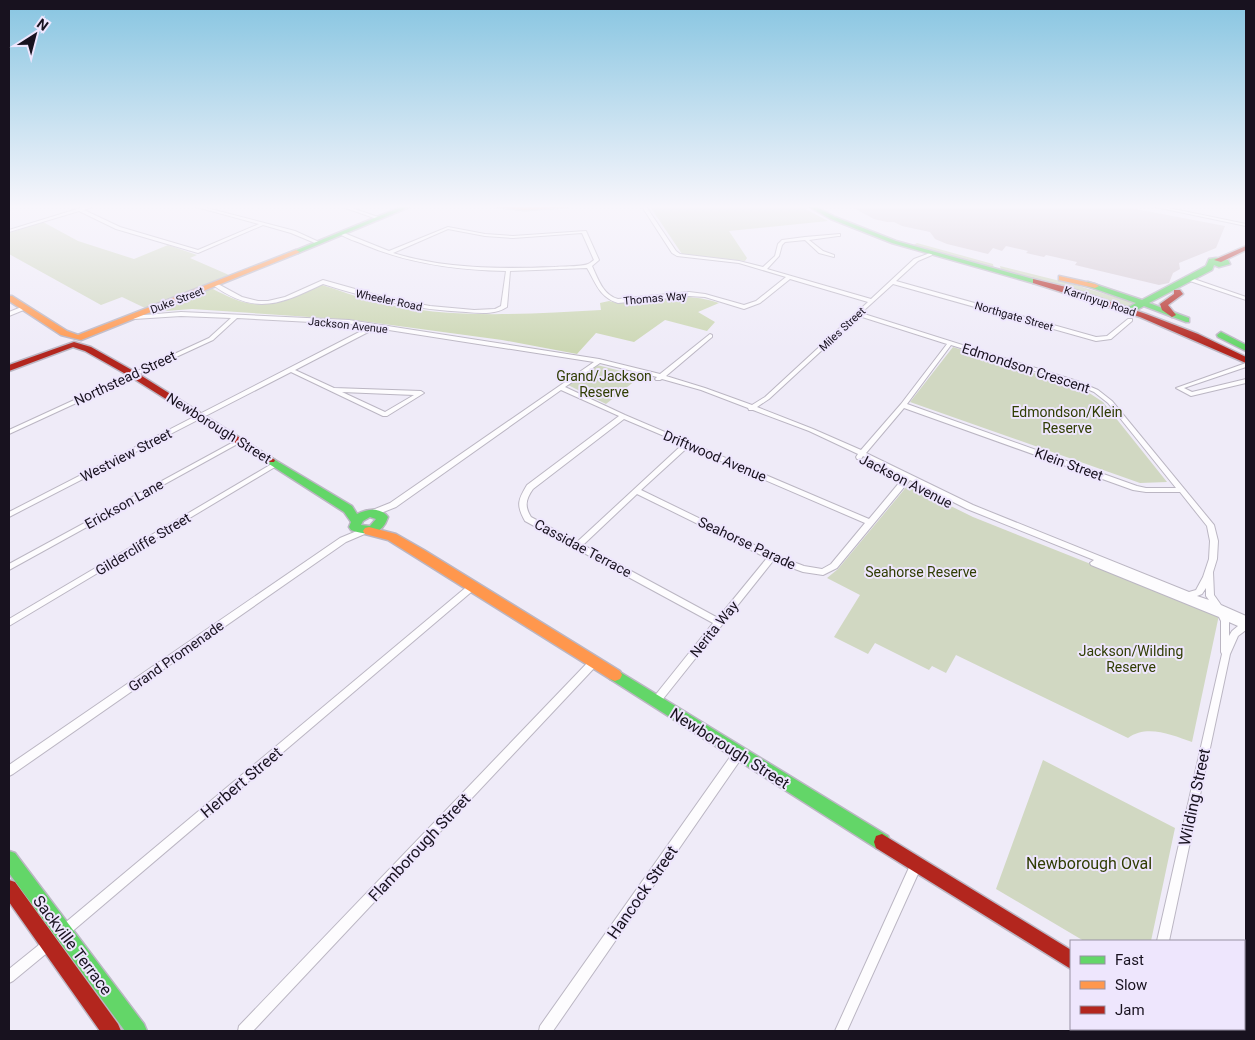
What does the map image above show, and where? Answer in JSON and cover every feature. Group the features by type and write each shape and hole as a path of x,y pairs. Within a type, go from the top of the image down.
{"main road":[{"name":"Duke Street","path":"9,368 289,254"},
{"name":"Karrinyup Road","path":"928,254 1172,315 1246,348"},
{"name":"Karrinyup Road","path":"940,254 998,262 1062,278 1142,308 1246,360"},
{"path":"1142,308 1177,292 1209,268 1235,254"},
{"path":"1219,262 1244,254"},
{"path":"998,262 996,265 1000,270 1034,281"},
{"path":"1062,278 1084,286 1081,291 1072,291"},
{"path":"1142,308 1192,280"},
{"path":"1172,315 1165,308 1164,304 1179,294 1177,292"},
{"name":"Newborough Street","path":"9,298 348,509 376,517 392,537"},
{"name":"Newborough Street","path":"348,509 361,527 392,537 473,586 916,865 1070,958"},
{"path":"360,516 376,517 378,527 361,527 360,516"},
{"name":"Sackville Terrace","path":"9,859 137,1031"},
{"name":"Sackville Terrace","path":"9,888 111,1031"}],"street":[{"path":"394,254 404,258 438,265 508,271 589,266 597,260 594,254"},
{"path":"677,254 739,262 872,300"},
{"path":"764,269 778,254"},
{"path":"825,254 832,256"},
{"name":"Miles Street","path":"754,410 892,282 913,254"},
{"name":"Thomas Way","path":"589,266 604,295 618,301 689,294 705,296 744,307 758,302 789,277"},
{"name":"Wheeler Road","path":"216,285 246,300 259,302 284,300 324,282 372,298 423,307 496,311 504,307 508,271"},
{"path":"1192,280 1246,299"},
{"name":"Northgate Street","path":"892,282 1096,339 1109,338 1142,308"},
{"path":"9,314 24,308"},
{"name":"Jackson Avenue","path":"134,317 181,314 349,322 560,355 597,362 658,378 754,410 860,455 992,517 1187,595 1246,625"},
{"name":"Edmondson Crescent","path":"858,314 1075,382 1096,391 1110,402 1214,533 1215,545 1209,570 1199,592 1187,595"},
{"name":"Northstead Street","path":"9,432 210,339 236,316"},
{"name":"Westview Street","path":"9,515 375,326"},
{"path":"658,378 710,336"},
{"path":"860,455 903,405 950,343"},
{"path":"376,517 597,362"},
{"path":"1246,365 1179,388 1191,394 1246,381"},
{"path":"291,370 385,415 421,393 334,390"},
{"name":"Driftwood Avenue","path":"562,388 869,522"},
{"name":"Klein Street","path":"903,405 1136,488 1146,490 1181,490"},
{"name":"Cassidae Terrace","path":"623,416 530,487 521,500 521,509 528,518 720,623"},
{"name":"Erickson Lane","path":"9,566 239,440"},
{"path":"578,545 687,444"},
{"name":"Gildercliffe Street","path":"9,624 277,464"},
{"name":"Jackson Avenue","path":"907,478 967,511 1246,619"},
{"name":"Seahorse Parade","path":"637,491 772,557 803,569 823,572 834,566 907,478"},
{"name":"Grand Promenade","path":"9,772 361,527"},
{"name":"Nerita Way","path":"656,701 772,557"},
{"name":"Edmondson Crescent","path":"1209,570 1210,596 1219,610"},
{"name":"Herbert Street","path":"9,978 473,586"},
{"name":"Wilding Street","path":"1219,610 1225,622 1226,654"},
{"name":"Wilding Street","path":"1163,940 1226,654 1237,630 1246,625"},
{"name":"Flamborough Street","path":"244,1031 594,662"},
{"name":"Hancock Street","path":"545,1031 739,753"},
{"path":"841,1031 916,865"}],"green space":[{"path":"9,254 117,254 134,259 147,254 193,254 197,255 190,258 229,275 145,308 122,297 101,305"},
{"path":"682,254 744,254 747,258 745,261"},
{"path":"939,254 955,254 993,264 994,269"},
{"path":"1000,266 1076,285 1134,303 1128,306 1116,303 1001,270"},
{"path":"322,285 401,307 457,313 515,314 601,310 600,303 609,301 617,303 668,297 706,299 719,303 698,312 715,322 707,331 665,320 634,342 596,333 577,354 502,340 354,320 192,309 152,312 211,288 239,301 264,304 284,301"},
{"name":"Edmondson/Klein Reserve","path":"953,347 1083,389 1103,402 1167,482 1140,483 910,402"},
{"name":"Grand/Jackson Reserve","path":"597,365 641,376 606,404 568,385"},
{"name":"Jackson/Wilding Reserve","path":"908,485 973,517 1219,615 1192,742 1168,734 1151,731 1135,734 1128,738 956,655 946,673 932,666 929,670 875,643 868,654 834,637 860,595 827,578 838,569"},
{"name":"Newborough Oval","path":"1043,760 1175,828 1151,940 1082,940 996,889"}],"building":[{"path":"1028,254 1202,254 1179,263 1180,269 1173,273 1169,283 1159,285 1075,265 1077,262 1046,255 1044,257"}],"traffic: fast":[{"path":"936,254 1036,281"},
{"path":"1216,260 1225,262 1226,264 1219,265 1212,261 1216,260"},
{"path":"1130,310 1209,268 1213,262"},
{"path":"1085,284 1143,303 1186,320"},
{"path":"1221,335 1246,348"},
{"path":"270,460 348,509 356,521"},
{"path":"373,513 382,517 378,526 372,530 355,527 361,517 373,513"},
{"path":"615,675 882,842"},
{"path":"9,859 137,1031"},
{"path":"1150,1030 1154,1031"}],"traffic: slow":[{"path":"81,337 292,254"},
{"path":"1062,278 1095,286"},
{"path":"9,298 64,333 75,337"},
{"path":"369,531 392,537 420,553 615,675"}],"traffic: jam":[{"path":"1218,260 1233,254"},
{"path":"1036,281 1143,315 1195,336 1246,360"},
{"path":"1172,315 1165,308 1164,304 1179,294 1177,292"},
{"path":"9,368 71,345"},
{"path":"74,345 88,349 134,375 270,460"},
{"path":"882,842 1070,959"},
{"path":"9,888 111,1031"}],"park label":[{"name":"Seahorse Reserve","path":"921,572"}]}
